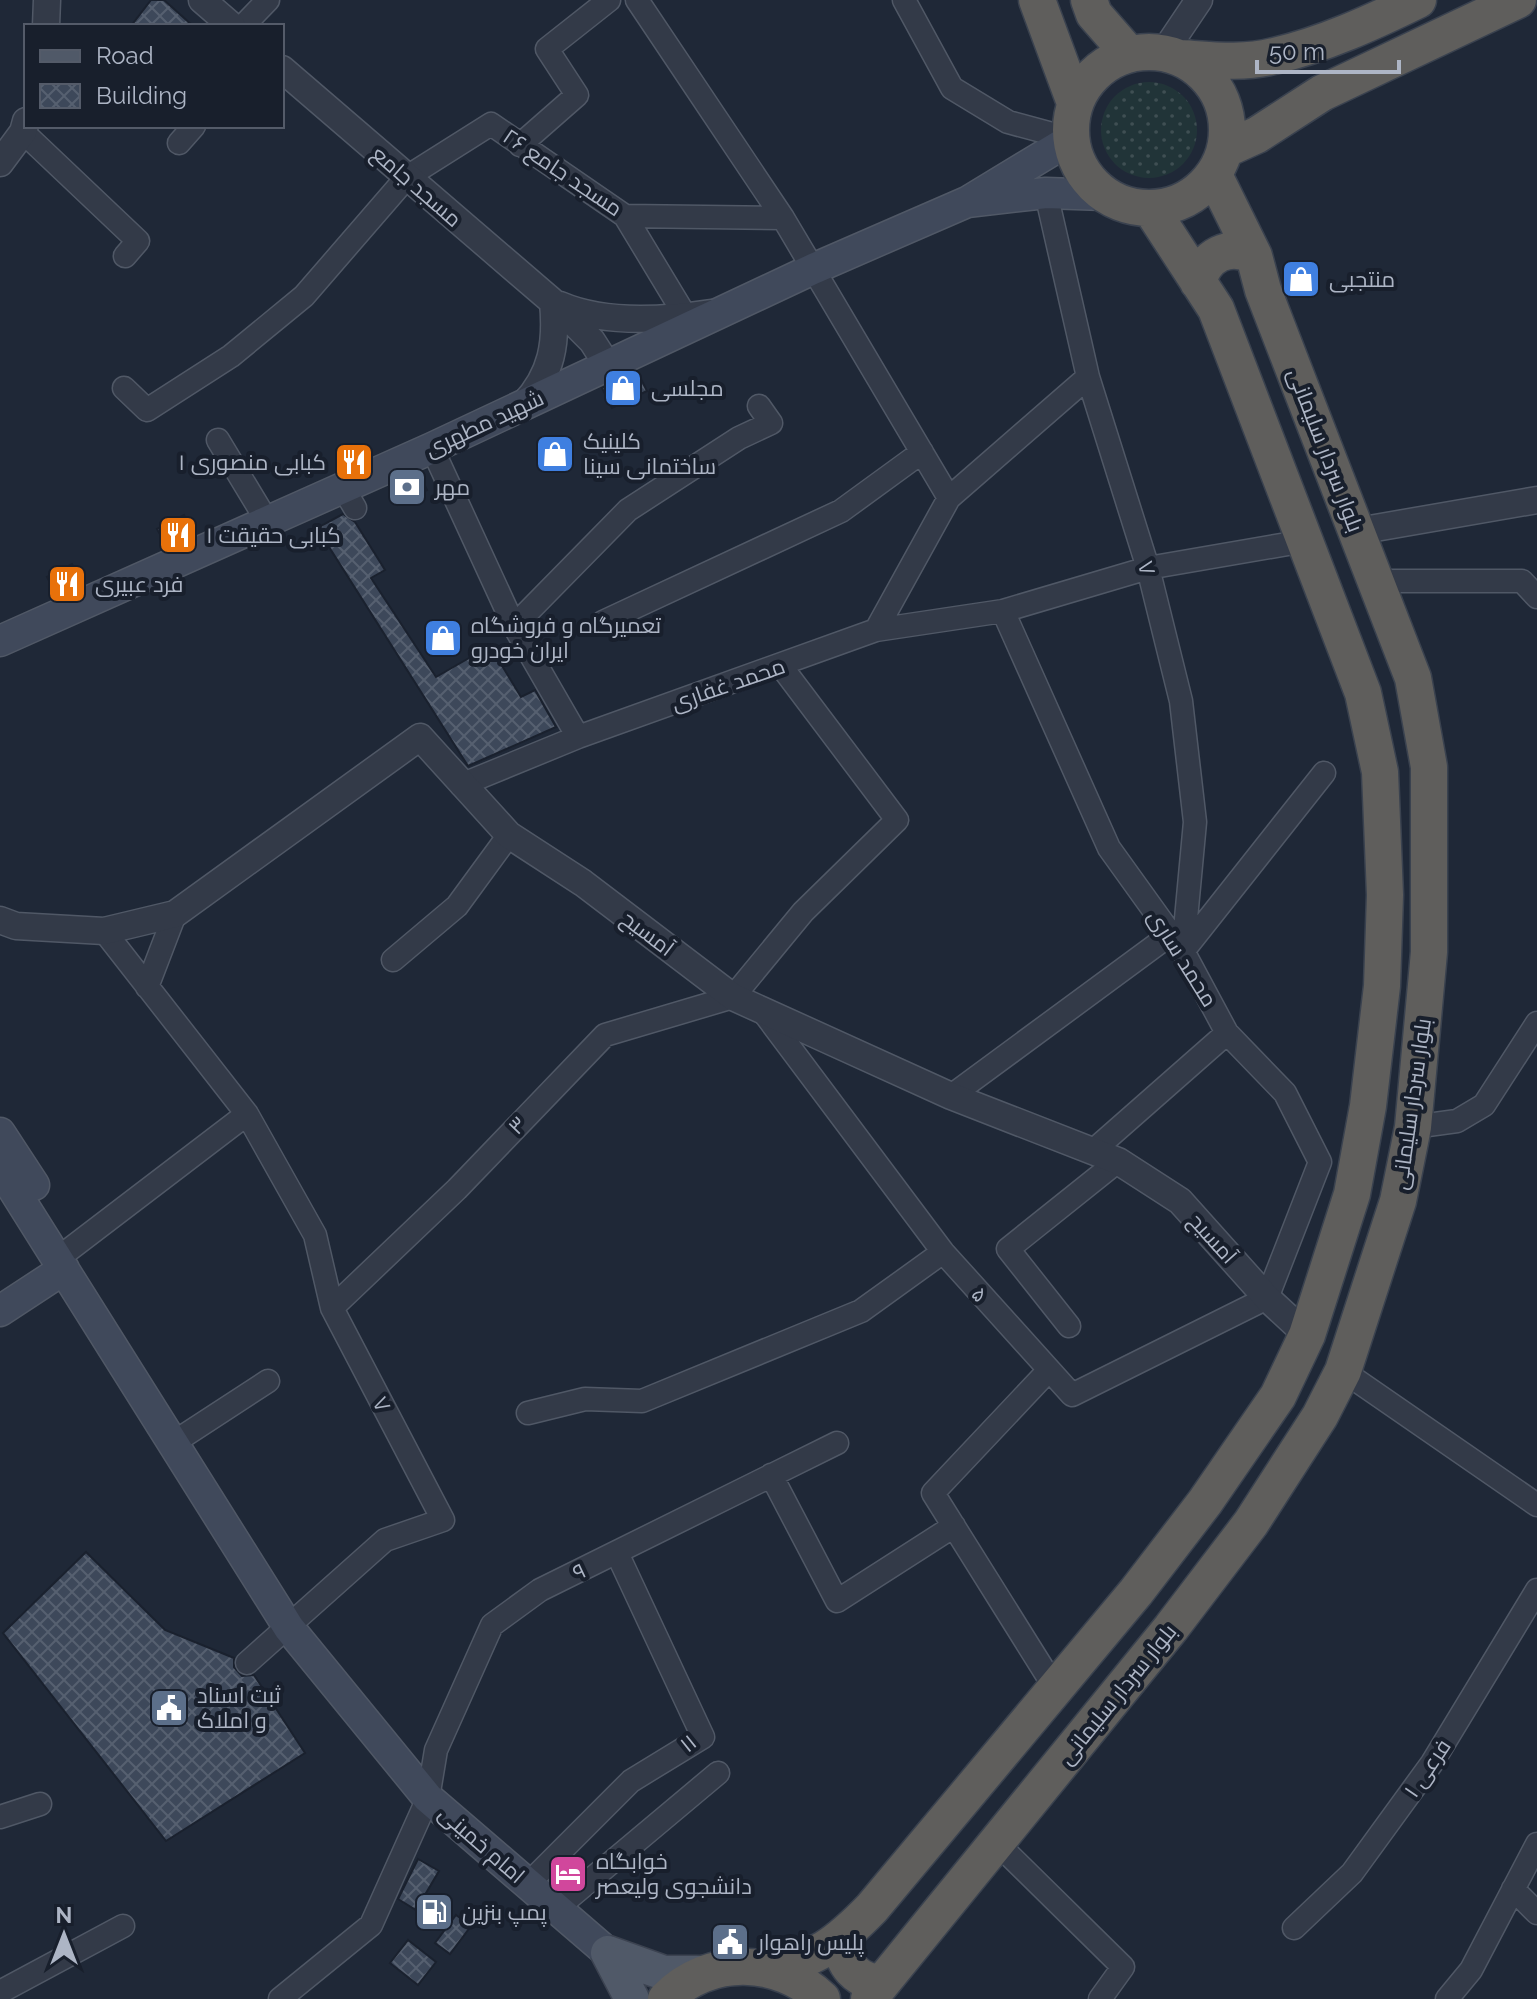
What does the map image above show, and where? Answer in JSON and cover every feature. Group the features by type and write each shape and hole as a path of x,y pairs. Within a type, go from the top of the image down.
{"highway":[{"path":"1037,0 1075,103 1071,139 1087,178 1105,195 1127,205 1151,209 1175,204 1197,193 1220,162 1313,98 1518,0"},
{"path":"1089,0 1094,14 1158,55 1200,70 1216,87 1225,108 1220,162"},
{"path":"1075,103 1096,72 1158,55 1229,61 1273,57 1379,19 1418,0"},
{"path":"1293,50 1280,69 1283,85 1300,98 1313,98"},
{"name":"بلوار سردار سلیمانی","path":"875,1991 1171,1628 1251,1523 1320,1416 1343,1371 1398,1201 1413,1127 1431,920 1429,767 1413,678 1263,290 1220,162"},
{"name":"بلوار سردار سلیمانی","path":"766,1968 810,1959 841,1940 1055,1688 1205,1502 1278,1396 1307,1335 1352,1194 1368,1106 1382,986 1385,895 1380,772 1363,693 1216,309 1151,209"},
{"path":"1198,282 1204,265 1218,253 1236,250 1254,256"},
{"path":"841,1940 850,1969 875,1991"},
{"path":"666,1999 676,1989 705,1973 735,1966 766,1968 795,1978 822,1999"}],"main road":[{"path":"967,202 1071,139"},
{"path":"967,202 1046,193 1105,195"},
{"name":"شهید مطهری","path":"0,641 267,521 349,498 432,448 524,404 611,369 813,269 967,202"},
{"path":"0,1133 40,1195 57,1258 0,1311"},
{"name":"امام خمینی","path":"0,1168 289,1628 428,1798 608,1953"},
{"path":"608,1953 645,1969 705,1973"},
{"path":"608,1953 632,1999"}],"street":[{"path":"46,24 47,0"},
{"path":"202,0 230,24"},
{"path":"245,24 268,0"},
{"path":"520,145 577,95 547,49 609,0"},
{"path":"637,0 783,218 949,498"},
{"path":"904,0 952,88 1008,122 1071,139"},
{"path":"1158,55 1199,0"},
{"name":"مسجد جامع","path":"284,71 553,302 592,341 611,369"},
{"name":"۲۶ مسجد جامع","path":"407,177 491,124 625,216 783,218"},
{"path":"0,163 24,126"},
{"path":"26,128 138,241 125,256"},
{"path":"124,388 147,410 231,356 304,296 407,177"},
{"name":"۷","path":"1046,193 1088,377 1148,568 1181,701 1195,822 1177,942"},
{"path":"625,216 686,317"},
{"path":"524,404 540,386 550,364 556,335 553,302 581,314 686,317 724,311"},
{"path":"876,630 949,498 1088,377"},
{"path":"514,626 628,510 739,438 771,423 759,406"},
{"path":"218,440 267,521"},
{"path":"432,448 514,626 578,737"},
{"path":"603,622 841,511 922,452"},
{"path":"1358,531 1537,500"},
{"name":"محمد غفاری","path":"461,785 578,737 876,630 1003,611 1218,546 1305,541"},
{"path":"1377,581 1522,581 1537,597"},
{"name":"محمد ساری","path":"1003,611 1109,848 1177,942 1227,1033 1285,1093 1320,1162 1267,1298"},
{"path":"733,997 803,912 897,820 781,666"},
{"name":"آمسیح","path":"0,920 16,926 104,931 175,914 420,737 509,835 583,883 733,997 951,1096 1118,1161 1180,1201 1267,1298 1307,1335"},
{"path":"951,1096 1177,942 1324,773"},
{"path":"393,960 457,906 509,835"},
{"path":"147,987 175,914"},
{"name":"۷","path":"104,931 247,1114 315,1235 332,1308 443,1520 385,1540 289,1628"},
{"name":"۳","path":"332,1308 457,1189 605,1035 733,997"},
{"name":"۵","path":"764,1013 943,1252 1072,1395 1267,1298"},
{"path":"1413,1127 1457,1121 1484,1105 1537,1023"},
{"path":"1094,1150 1227,1033"},
{"path":"57,1258 247,1114"},
{"path":"1069,1326 1008,1249 1118,1161"},
{"path":"528,1413 585,1399 642,1401 861,1311 943,1252"},
{"path":"1049,1370 933,1493 1055,1688"},
{"path":"1343,1371 1537,1505"},
{"path":"173,1443 268,1381"},
{"name":"۹","path":"280,1999 371,1925 428,1798 436,1750 492,1625 540,1590 837,1443"},
{"path":"771,1475 837,1601 954,1526"},
{"name":"۱۱","path":"528,1884 631,1781 703,1737 617,1553"},
{"name":"فرعی ۱","path":"1294,1928 1352,1873 1432,1763 1537,1590"},
{"path":"247,1663 289,1628"},
{"path":"557,1908 718,1773"},
{"path":"0,1817 40,1804"},
{"path":"996,1842 1123,1967 1100,1999"},
{"path":"1447,1999 1471,1970 1537,1844"},
{"path":"1513,1889 1537,1913"},
{"path":"0,1992 123,1926"}],"green space":[{"path":"1140,82 1158,82 1176,90 1189,103 1197,121 1194,149 1176,170 1158,178 1140,178 1122,170 1109,157 1101,139 1101,121 1109,103 1122,90"}],"building":[{"path":"151,0 164,0 191,24 133,24"},
{"name":"مجلسی","path":"637,371 647,391 612,408 602,388"},
{"name":"مهر","path":"419,474 427,490 398,505 389,487"},
{"path":"343,514 355,522 385,570 371,578 436,677 490,646 521,697 535,690 556,727 468,766 317,528"},
{"name":"کبابی حقیقت ۱","path":"184,515 195,534 167,547 157,529"},
{"name":"فرد عبیری","path":"72,564 83,584 57,596 47,577"},
{"name":"ثبت اسناد و املاک","path":"86,1552 165,1630 234,1658 234,1667 242,1676 254,1675 305,1753 166,1841 3,1633"},
{"name":"خوابگاه دانشجوی ولیعصر","path":"574,1857 584,1867 561,1887 553,1879"},
{"path":"418,1859 439,1871 416,1910 398,1899"},
{"path":"456,1915 471,1926 450,1954 435,1943"},
{"name":"پلیس راهوار","path":"740,1930 742,1946 718,1948 716,1933"},
{"path":"408,1940 436,1962 418,1985 390,1963"}],"place":[{"name":"منتجبی","path":"1301,279"},
{"name":"مجلسی","path":"623,388"},
{"name":"کلینیک ساختمانی سینا","path":"555,454"},
{"name":"کبابی منصوری ۱","path":"354,462"},
{"name":"مهر","path":"407,487"},
{"name":"کبابی حقیقت ۱","path":"178,535"},
{"name":"فرد عبیری","path":"67,584"},
{"name":"تعمیرگاه و فروشگاه ایران خودرو","path":"443,638"},
{"name":"ثبت اسناد و املاک","path":"169,1708"},
{"name":"خوابگاه دانشجوی ولیعصر","path":"568,1874"},
{"name":"پمپ بنزین","path":"434,1912"},
{"name":"پلیس راهوار","path":"730,1942"}]}
